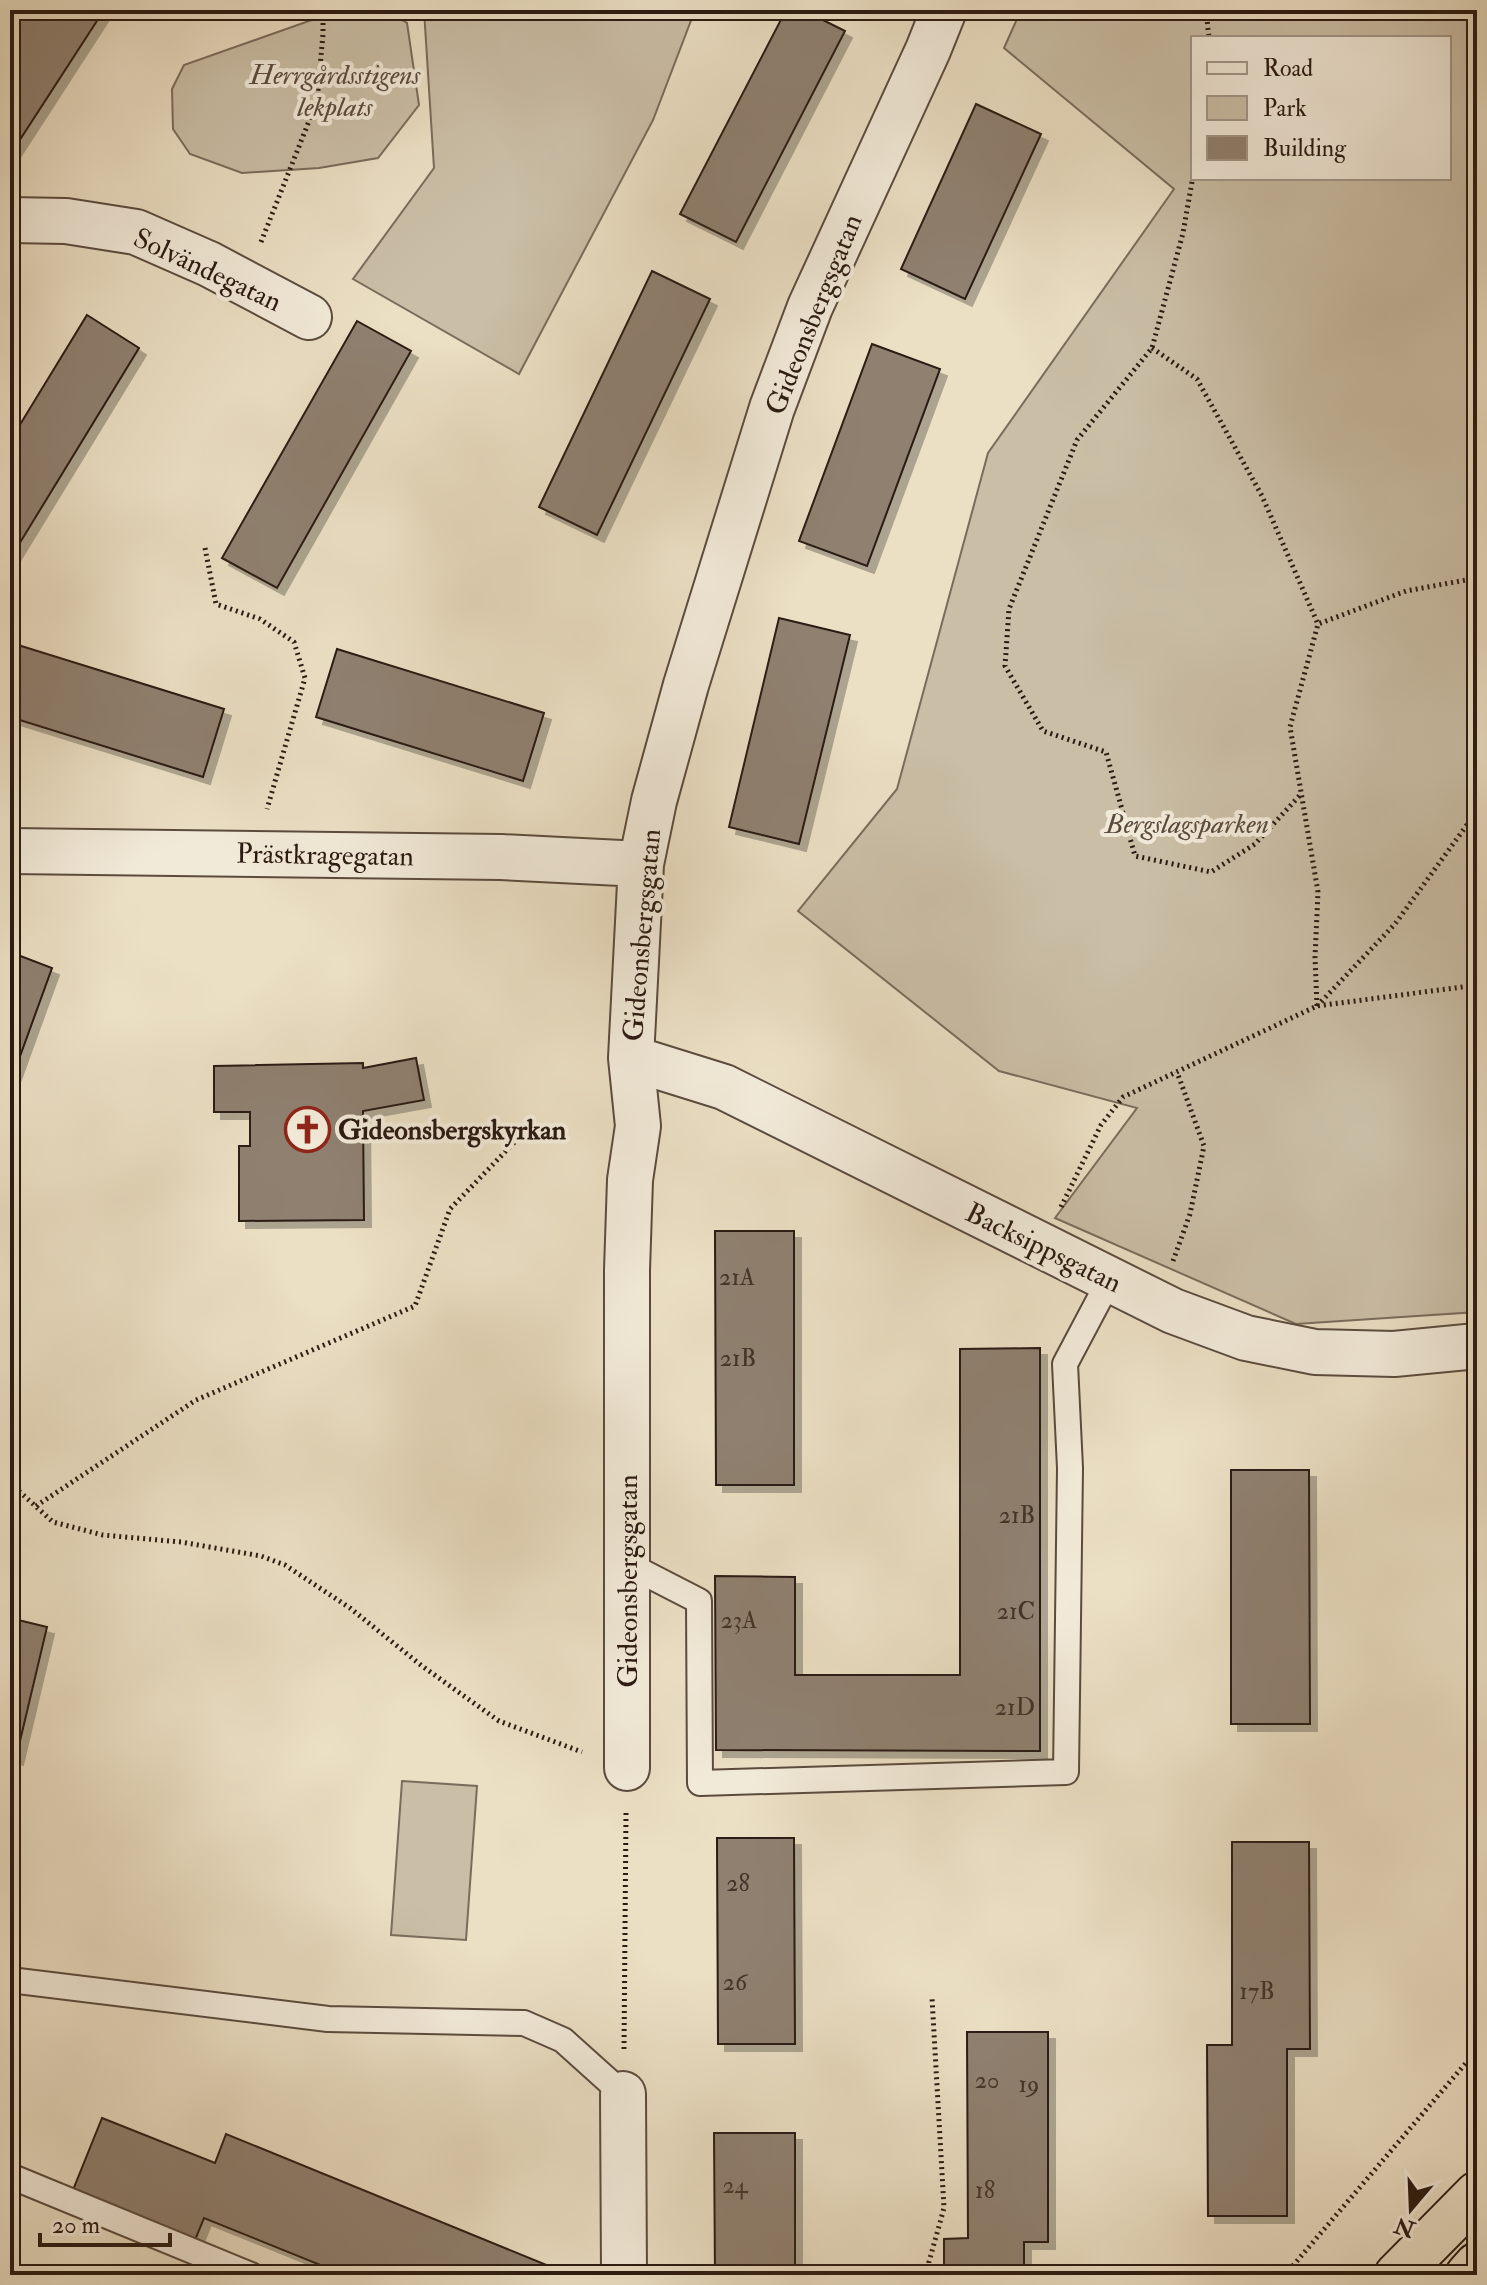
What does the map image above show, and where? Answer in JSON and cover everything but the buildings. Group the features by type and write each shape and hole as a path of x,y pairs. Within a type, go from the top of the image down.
{"highway":[{"path":"1397,2275 1477,2194"},
{"path":"1468,2275 1477,2265"}],"street":[{"name":"Gideonsbergsgatan","path":"627,1768 627,1270 630,1180 638,1126 631,1058 641,864 654,801 686,685 772,408 810,307 944,10"},
{"name":"Solvändegatan","path":"10,220 66,221 136,232 309,317"},
{"name":"Prästkragegatan","path":"10,851 501,857 641,864"},
{"name":"Backsippsgatan","path":"631,1058 724,1087 1157,1303 1246,1338 1315,1352 1394,1354 1477,1346"},
{"path":"623,2094 624,2275"}],"lane":[{"path":"627,1564 699,1601 700,1783 1066,1772 1070,1468 1065,1364 1110,1279"},
{"path":"10,1980 328,2019 524,2023 563,2040 623,2094"},
{"path":"10,2176 251,2275"}],"path":[{"path":"245,283 317,101 323,10"},
{"path":"1206,10 1209,36"},
{"path":"1192,180 1183,233 1152,348 1077,440 1009,609 1005,666 1043,731 1106,752 1135,856 1211,872 1255,844 1302,793"},
{"path":"1152,348 1197,379 1262,496 1318,624 1290,727 1318,892 1315,958 1317,1006"},
{"path":"205,548 216,604 260,619 294,642 305,678 254,853"},
{"path":"1318,624 1406,591 1477,578"},
{"path":"1317,1006 1395,924 1477,811"},
{"path":"1042,1246 1101,1125 1123,1097 1317,1006 1477,985"},
{"path":"1157,1303 1190,1214 1204,1146 1177,1072"},
{"path":"36,1506 196,1400 415,1306 450,1209 529,1127"},
{"path":"10,1483 53,1522 103,1535 181,1542 261,1556 285,1565 350,1608 422,1666 499,1721 627,1768 623,2094"},
{"path":"929,2275 929,2262 944,2208 932,1998"},
{"path":"1285,2275 1477,2050"}],"green space":[{"name":"Herrgårdsstigens lekplats","path":"340,10 384,10 407,23 419,105 378,158 319,168 242,173 190,154 173,129 172,89 184,65"},
{"path":"424,10 695,10 653,120 519,374 353,279 434,168"},
{"name":"Bergslagsparken","path":"1021,10 1477,10 1477,1312 1296,1324 1055,1218 1137,1108 999,1071 798,911 897,789 988,453 1174,189 1004,48"},
{"path":"402,1781 477,1786 466,1940 391,1935"}],"place":[{"name":"Gideonsbergskyrkan","path":"307,1129"}]}
